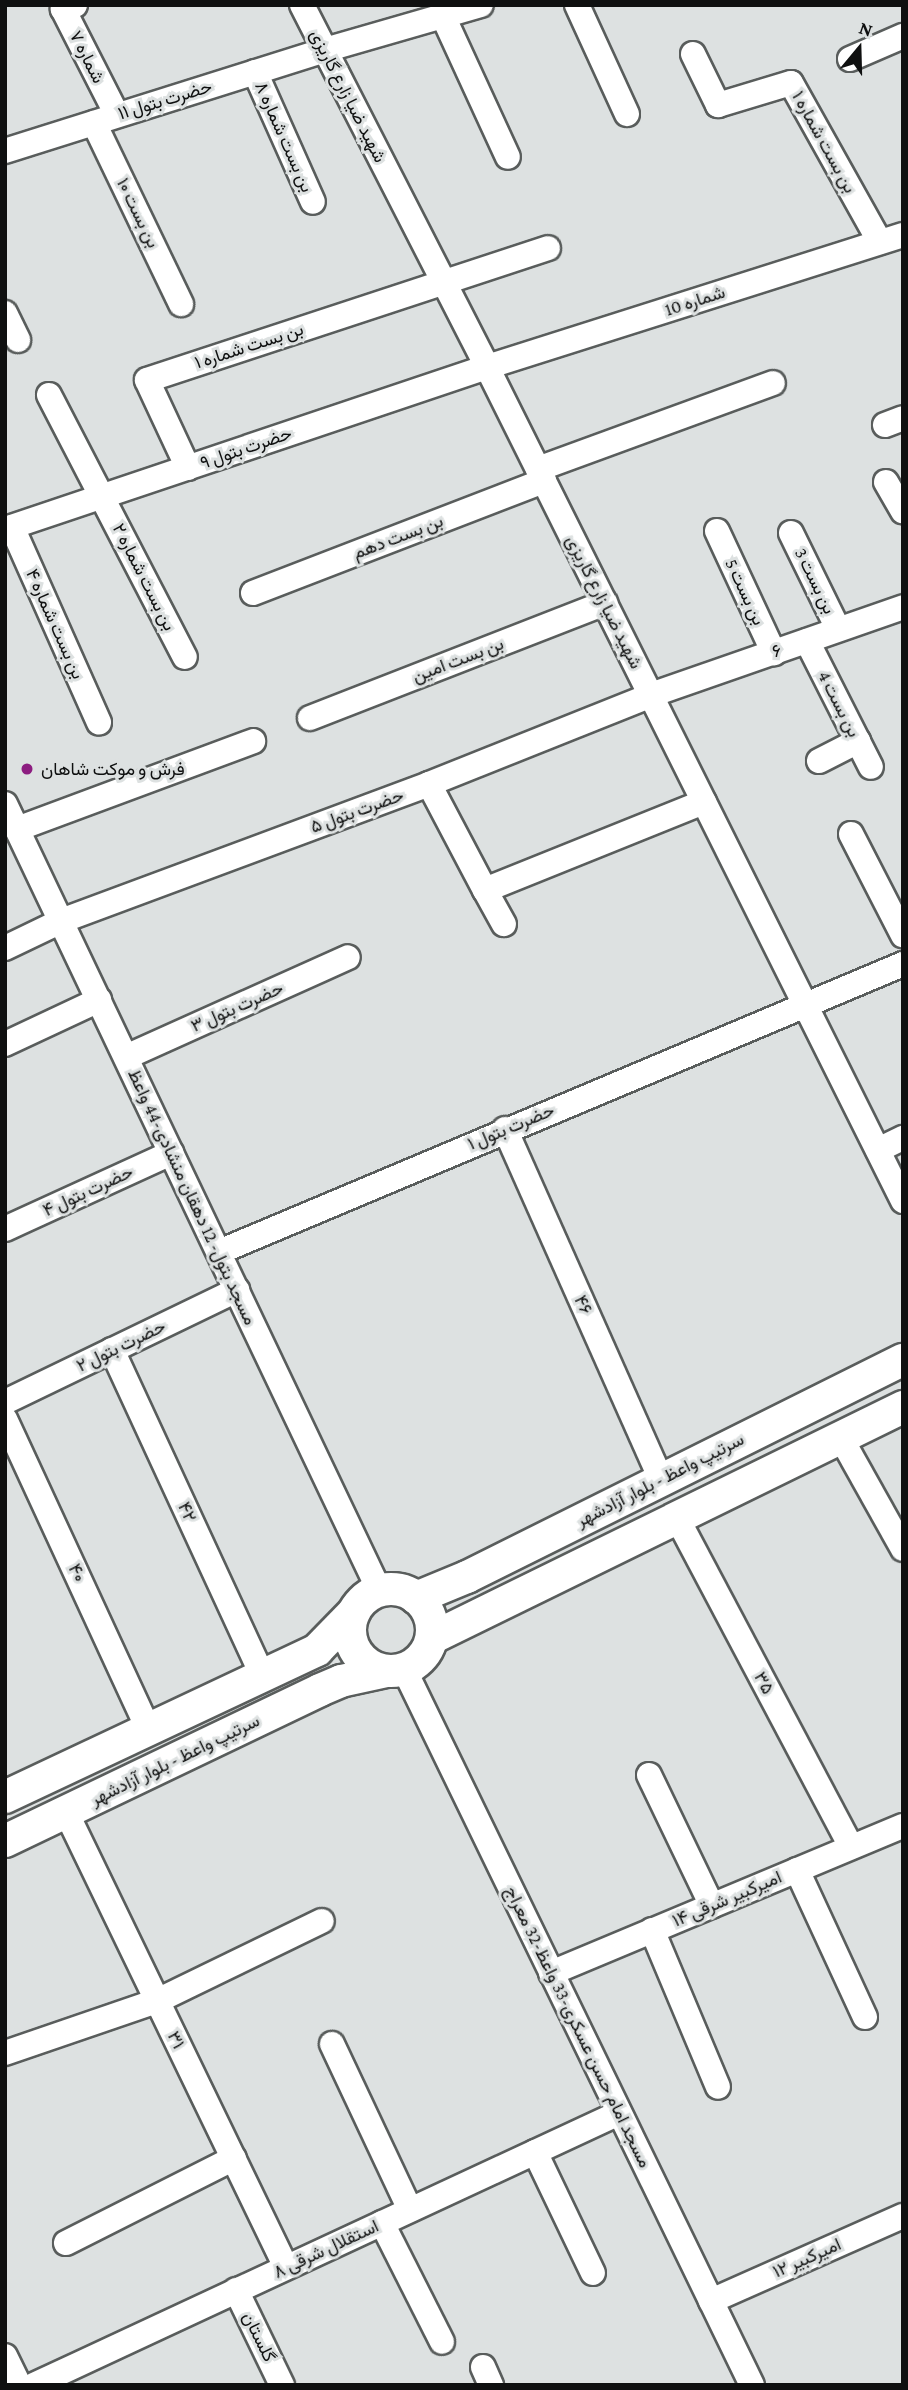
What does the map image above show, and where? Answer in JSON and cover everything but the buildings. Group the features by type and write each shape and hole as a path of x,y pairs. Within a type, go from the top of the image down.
{"main road":[{"name":"سرتیپ واعظ - بلوار آزادشهر","path":"416,1598 467,1577 903,1360"},
{"path":"432,1637 903,1407"},
{"path":"5,1797 317,1650 368,1596 379,1590 392,1589 416,1598 430,1615 432,1637 422,1657 395,1670 373,1667 354,1650 350,1637 354,1612"},
{"name":"سرتیپ واعظ - بلوار آزادشهر","path":"5,1841 320,1690 341,1681 395,1670"}],"street":[{"name":"شماره ۷","path":"75,5 63,9 106,119"},
{"name":"شهید ضیا زارع گاریزی","path":"302,5 487,367 903,1201"},
{"name":"حضرت بتول ۱۱","path":"5,150 325,50 481,5"},
{"path":"577,5 627,114"},
{"path":"443,16 508,157"},
{"path":"850,59 903,36"},
{"name":"بن بست شماره ۱","path":"693,54 718,104 791,83 892,239"},
{"name":"بن بست شماره ۸","path":"255,72 313,202"},
{"name":"بن بست ۱۰","path":"106,119 181,304"},
{"name":"شماره 10","path":"487,367 892,239"},
{"path":"443,281 548,248"},
{"name":"بن بست شماره ۱","path":"188,468 147,380 443,281"},
{"path":"5,313 18,340"},
{"name":"حضرت بتول ۹","path":"9,528 487,367"},
{"name":"بن بست دهم","path":"253,593 774,383"},
{"name":"بن بست شماره ۲","path":"49,395 185,657"},
{"path":"886,482 903,512"},
{"name":"بن بست شماره ۴","path":"9,528 99,722"},
{"name":"بن بست 5","path":"717,531 774,653"},
{"name":"بن بست 3","path":"791,533 838,629"},
{"name":"بن بست امین","path":"310,718 605,603"},
{"name":"۶","path":"651,695 903,607"},
{"name":"بن بست 4","path":"807,641 871,767"},
{"name":"حضرت بتول ۵","path":"5,947 61,921 429,784 651,695"},
{"path":"17,829 253,741"},
{"path":"819,761 858,741"},
{"path":"429,784 504,924"},
{"path":"485,890 704,802"},
{"name":"مسجد بتول- 12 دهقان منشادی-44 واعظ","path":"5,804 379,1590"},
{"path":"851,834 903,935"},
{"name":"حضرت بتول ۳","path":"126,1057 348,957"},
{"name":"حضرت بتول ۱","path":"219,1252 505,1129 903,964"},
{"path":"5,1044 99,1000"},
{"name":"۴۶","path":"505,1129 661,1480"},
{"path":"878,1150 903,1138"},
{"name":"حضرت بتول ۴","path":"5,1229 171,1153"},
{"name":"حضرت بتول ۲","path":"5,1402 237,1290"},
{"name":"۴۲","path":"112,1350 262,1674"},
{"name":"۴۰","path":"5,1419 149,1728"},
{"path":"841,1438 903,1549"},
{"name":"۳۵","path":"677,1518 851,1847"},
{"name":"مسجد امام حسن عسکری-33 واعظ-32 معراج","path":"395,1670 551,1973 752,2385"},
{"path":"649,1775 712,1906"},
{"name":"۳۱","path":"66,1812 286,2267"},
{"name":"۱۴ امیرکبیر شرقی","path":"551,1973 903,1826"},
{"path":"797,1870 865,2017"},
{"path":"5,2053 157,2001 322,1920"},
{"path":"652,1930 718,2087"},
{"path":"332,2044 410,2210"},
{"name":"استقلال شرقی ۸","path":"34,2385 619,2113"},
{"path":"535,2152 593,2273"},
{"path":"66,2243 233,2158"},
{"name":"امیرکبیر ۱۲","path":"710,2301 903,2216"},
{"path":"382,2223 442,2342"},
{"name":"گلستان","path":"236,2290 282,2385"},
{"path":"5,2356 19,2385"}],"place":[{"name":"فرش و موکت شاهان","path":"27,769"}]}
